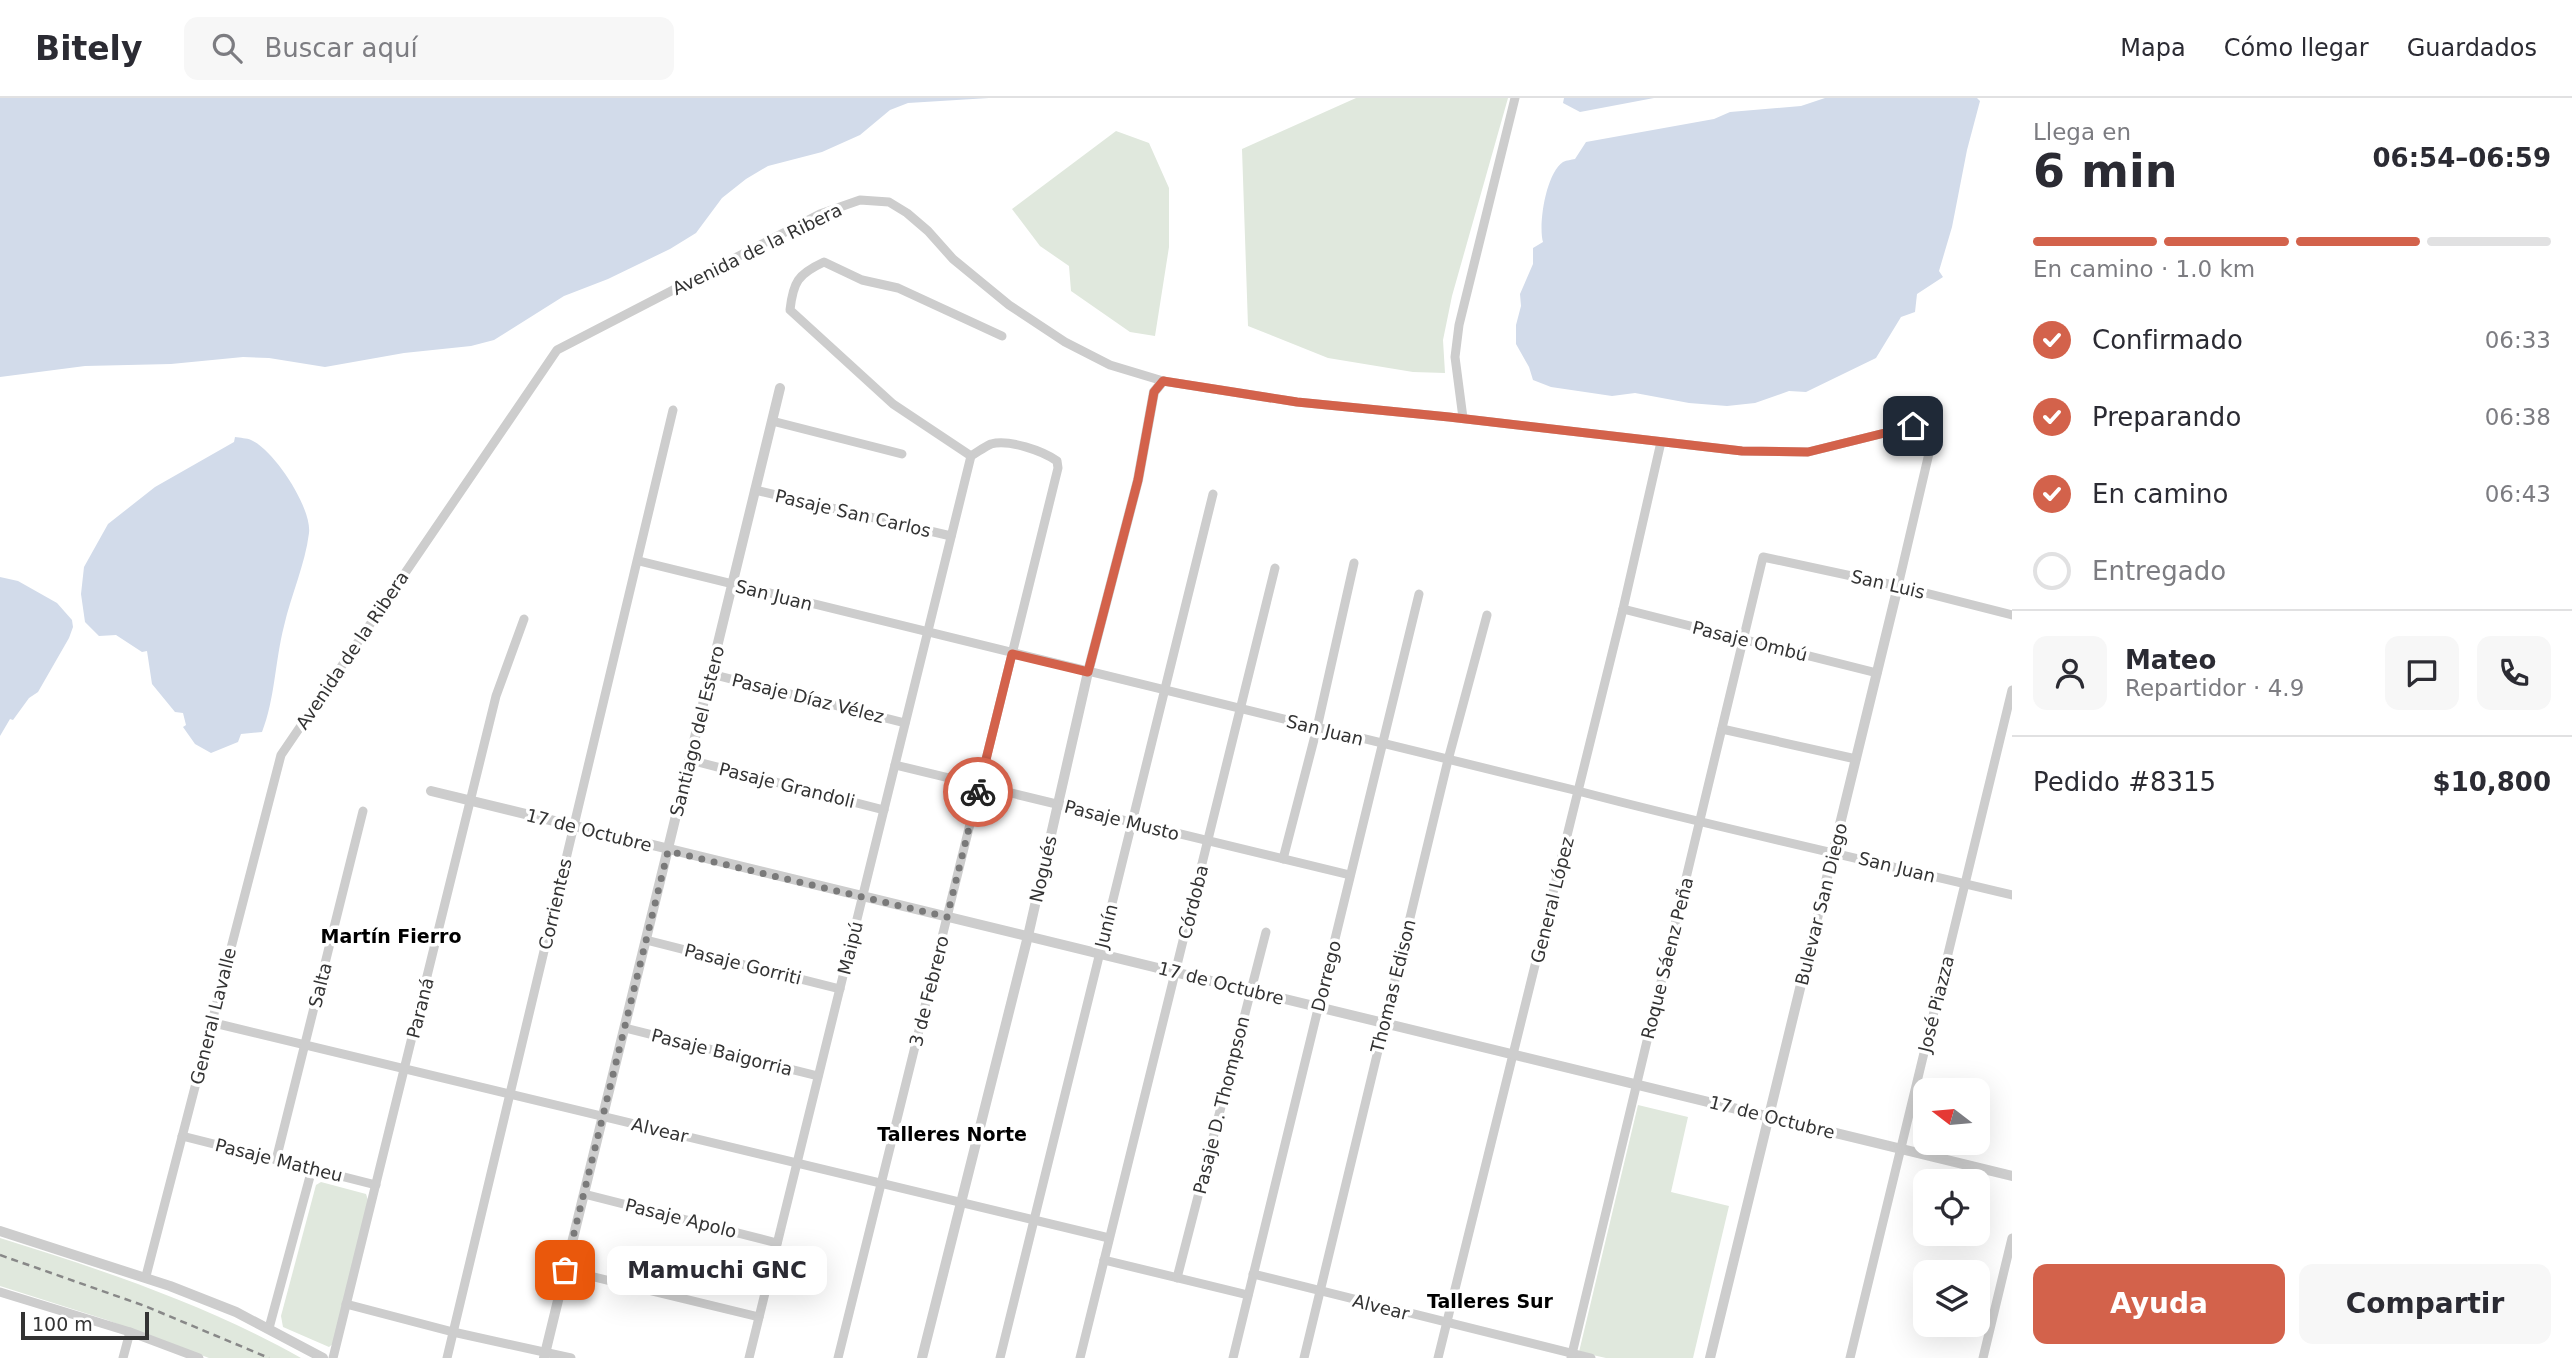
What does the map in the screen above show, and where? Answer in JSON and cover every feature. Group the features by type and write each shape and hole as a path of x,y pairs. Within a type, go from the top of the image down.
{"street":[{"path":"1463,418 1455,357 1459,325 1515,98"},
{"name":"Avenida de la Ribera","path":"281,755 557,350 820,214 860,200 889,202 907,212 953,258 1009,306 1065,342 1110,365 1163,381 1297,402 1463,418 1742,451 1808,452 1913,426 1930,449"},
{"path":"971,456 892,404 789,310 792,289 804,271 824,262 862,280 898,288 1002,336"},
{"name":"Nogués","path":"922,1358 1028,936 1088,672 1138,480 1154,392 1163,381"},
{"name":"Santiago del Estero","path":"545,1355 780,388"},
{"name":"Corrientes","path":"447,1358 673,410"},
{"path":"772,421 902,454"},
{"name":"General López","path":"1438,1358 1623,609 1661,442"},
{"name":"3 de Febrero","path":"838,1358 1058,468 1057,461 1038,451 1000,443 989,445 971,456"},
{"name":"Bulevar San Diego","path":"1710,1358 1930,449"},
{"name":"Maipú","path":"749,1358 971,456"},
{"name":"Pasaje San Carlos","path":"755,490 951,536"},
{"name":"Junín","path":"1000,1358 1213,494"},
{"name":"San Luis","path":"1763,557 1898,586 2012,615"},
{"name":"Roque Sáenz Peña","path":"1571,1356 1763,557"},
{"name":"San Juan","path":"639,561 1699,823 2012,895"},
{"path":"1283,859 1317,728 1354,564"},
{"name":"Córdoba","path":"1080,1358 1275,568"},
{"name":"Dorrego","path":"1233,1358 1419,594"},
{"name":"Pasaje Ombú","path":"1623,609 1877,673"},
{"name":"Thomas Edison","path":"1304,1358 1448,760 1487,615"},
{"name":"Paraná","path":"333,1358 496,696 524,619"},
{"name":"Pasaje Díaz Vélez","path":"711,674 905,723"},
{"name":"José Piazza","path":"1850,1358 2012,690"},
{"path":"1722,729 1856,759"},
{"name":"General Lavalle","path":"146,1276 281,755"},
{"name":"Pasaje Grandoli","path":"690,760 884,810"},
{"name":"Pasaje Musto","path":"895,765 1350,875"},
{"name":"17 de Octubre","path":"430,791 2012,1176"},
{"name":"Salta","path":"276,1160 363,811"},
{"name":"Pasaje D. Thompson","path":"1177,1278 1266,932"},
{"name":"Pasaje Gorriti","path":"646,940 840,989"},
{"name":"Alvear","path":"211,1021 1110,1238"},
{"name":"Pasaje Baigorria","path":"625,1028 818,1076"},
{"name":"Pasaje Matheu","path":"182,1136 376,1185"},
{"path":"268,1328 312,1169"},
{"name":"Pasaje Apolo","path":"584,1194 777,1243"},
{"path":"0,1231 105,1266 146,1276 236,1312 323,1358"},
{"path":"1984,1358 2008,1270 2012,1238"},
{"path":"1104,1260 1248,1296"},
{"path":"565,1270 759,1317"},
{"name":"Alvear","path":"1253,1274 1571,1356 1591,1358"},
{"path":"0,1292 130,1332 199,1358"},
{"path":"346,1304 545,1355 571,1358"},
{"path":"124,1358 130,1332"}],"shaded area":[{"path":"1356,98 1508,98 1452,296 1443,340 1445,373 1413,372 1328,358 1248,326 1242,149"},
{"path":"1116,131 1149,143 1169,188 1169,247 1155,336 1130,332 1071,291 1069,266 1040,246 1012,209"},
{"path":"1638,1105 1688,1117 1671,1192 1729,1206 1693,1358 1606,1358 1579,1352"},
{"path":"321,1182 366,1194 368,1200 334,1343 329,1347 283,1327 281,1316 316,1185"},
{"path":"0,1238 192,1305 301,1358 209,1358 107,1320 0,1286"}],"water":[{"path":"0,98 989,98 908,103 890,110 860,135 822,152 768,166 722,198 696,233 670,249 608,279 564,296 494,340 471,346 404,353 325,367 269,358 243,357 171,364 85,366 0,377"},
{"path":"1564,98 1654,98 1580,112 1563,103"},
{"path":"1825,98 1977,98 1980,101 1952,227 1939,271 1943,277 1917,294 1915,312 1901,317 1876,358 1806,392 1789,391 1755,403 1727,406 1689,403 1635,393 1612,396 1551,387 1533,380 1516,344 1520,294 1533,264 1533,248 1543,242 1543,212 1548,188 1557,168 1563,162 1575,159 1586,142 1714,119 1730,112 1801,106"},
{"path":"235,437 249,439 260,446 280,467 298,495 309,533 284,626 270,706 262,732 241,734 238,742 211,753 195,744 183,727 186,725 183,713 175,712 152,684 147,651 142,652 116,635 99,636 85,622 81,594 84,567 108,524 155,487 234,442"},
{"path":"0,577 18,581 57,603 72,620 73,627 38,692 29,698 13,720 10,719 0,736"}],"railway":[{"path":"0,1255 145,1306 269,1358"}],"way so far":[{"path":"565,1270 668,851 947,917 978,792"}],"place":[{"name":"Mamuchi GNC","path":"565,1270"}],"district":[{"name":"Martín Fierro","path":"391,936"},
{"name":"Talleres Norte","path":"952,1134"},
{"name":"Talleres Sur","path":"1490,1301"}],"route":[{"path":"978,792 1012,654 1088,672 1138,480 1154,392 1163,381 1297,402 1742,451 1808,452 1913,426"}]}
